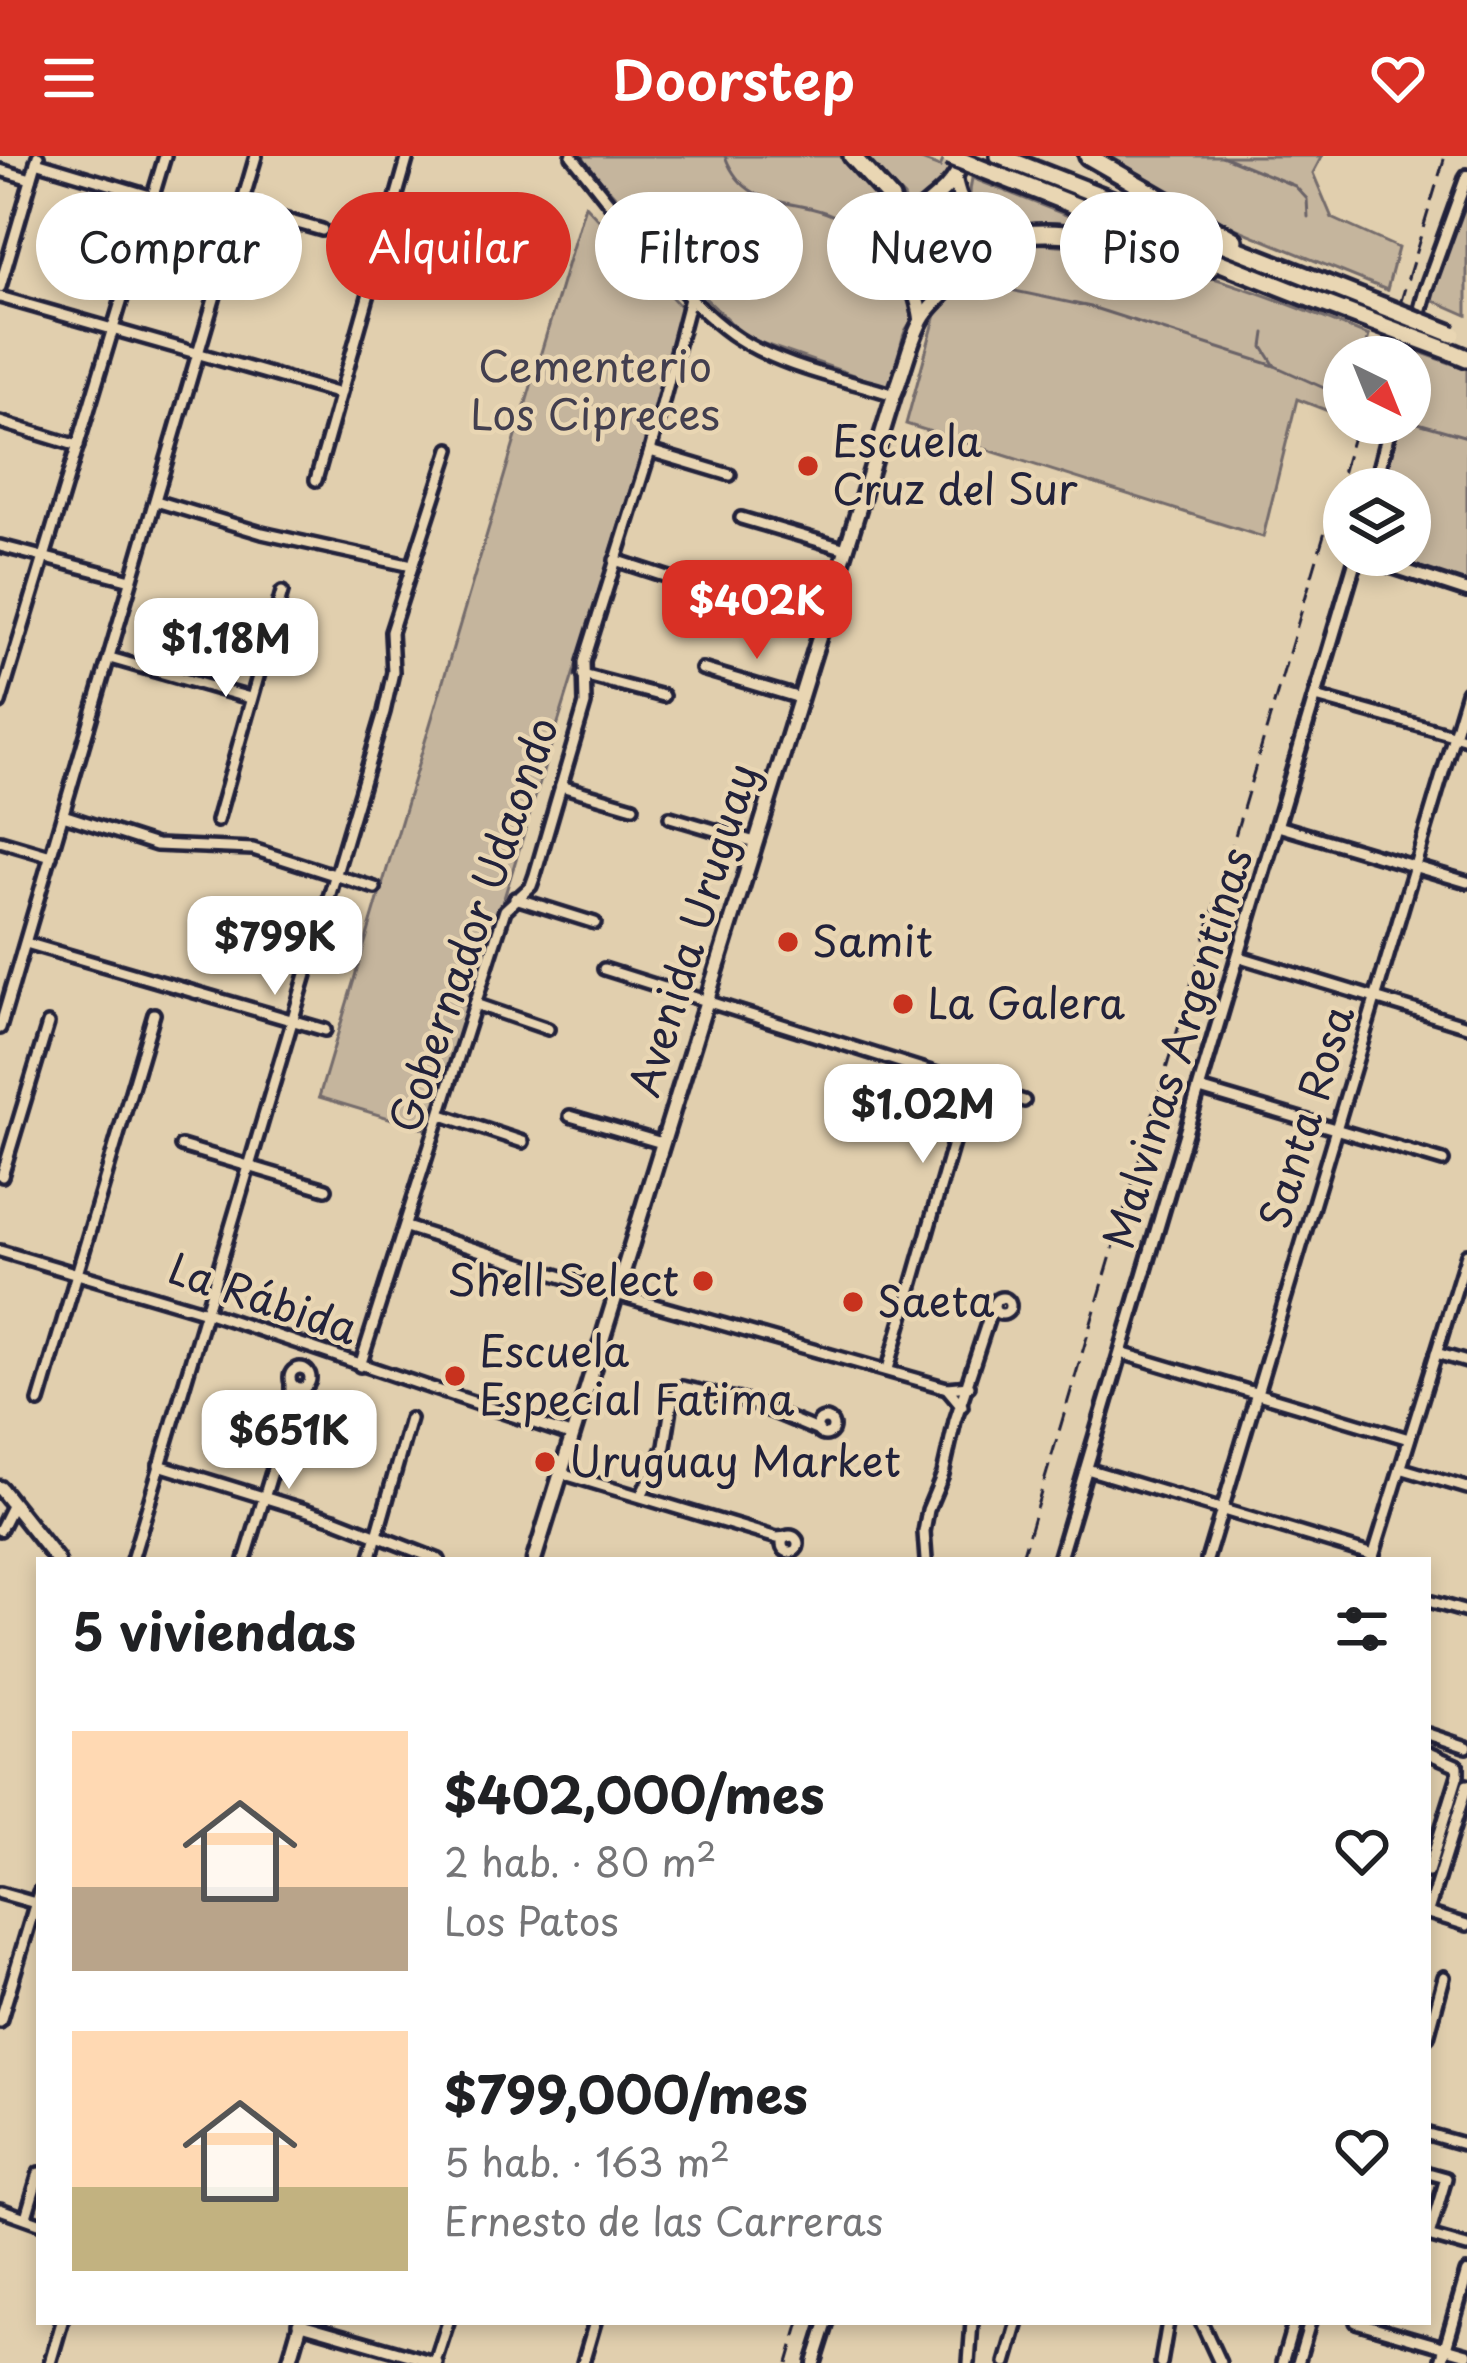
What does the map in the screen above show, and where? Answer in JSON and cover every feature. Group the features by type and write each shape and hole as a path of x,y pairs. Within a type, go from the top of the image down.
{"highway":[{"path":"852,156 885,192"},
{"path":"949,156 1467,358"},
{"path":"1088,156 1278,266"},
{"path":"1002,157 1460,336"},
{"path":"1036,237 1110,242 1271,284"}],"main road":[{"path":"941,192 955,178 963,156"},
{"path":"955,178 958,192"},
{"path":"919,300 921,320"},
{"name":"Avenida Uruguay","path":"535,1557 895,395 921,320 938,300"},
{"path":"0,1488 55,1557"},
{"path":"289,2363 298,2325"}],"street":[{"path":"154,192 165,156"},
{"path":"245,192 256,156"},
{"path":"316,479 408,156"},
{"path":"572,156 603,192"},
{"path":"0,287 37,159 138,192"},
{"path":"0,170 31,179"},
{"path":"1413,336 1467,176"},
{"path":"302,224 322,230"},
{"path":"0,297 340,394"},
{"path":"0,703 121,300"},
{"path":"0,1028 215,300"},
{"name":"Gobernador Udaondo","path":"360,1366 505,910 531,886 585,704 584,675 690,300"},
{"path":"696,300 722,327 751,346 895,395"},
{"path":"0,422 78,446"},
{"path":"133,1557 390,690 391,632 450,448"},
{"path":"650,451 730,475"},
{"path":"155,501 262,532 412,566"},
{"path":"741,518 846,549"},
{"path":"0,546 131,580"},
{"path":"615,560 698,587"},
{"name":"Malvinas Argentinas","path":"1060,1557 1351,576"},
{"path":"1421,576 1467,591"},
{"path":"217,821 282,592"},
{"path":"110,658 250,698"},
{"path":"702,669 800,698"},
{"path":"584,675 663,696"},
{"name":"Santa Rosa","path":"1208,1557 1467,692"},
{"path":"1316,697 1467,740"},
{"path":"561,786 634,806"},
{"path":"63,815 156,844 253,849 375,888"},
{"path":"670,817 755,842"},
{"path":"1278,826 1467,882"},
{"path":"0,841 51,856"},
{"path":"514,898 595,922"},
{"path":"26,943 326,1030"},
{"path":"1240,957 1467,1026"},
{"path":"604,969 1024,1101"},
{"path":"476,1004 548,1029"},
{"path":"39,1402 154,1014"},
{"path":"2,1176 5,1146 48,1024"},
{"path":"888,1370 970,1084"},
{"path":"1201,1090 1443,1161"},
{"path":"442,1115 523,1142"},
{"path":"570,1116 662,1143"},
{"path":"181,1146 326,1189"},
{"path":"406,1227 616,1294 947,1388 969,1386"},
{"name":"La Rábida","path":"0,1251 206,1312 573,1436"},
{"path":"1087,1468 1372,1557 1467,1254"},
{"path":"926,1557 928,1510 997,1310"},
{"path":"1121,1353 1409,1439"},
{"path":"1436,1353 1467,1362"},
{"path":"246,1557 291,1411 311,1378 301,1368 291,1373 291,1411"},
{"path":"291,1384 305,1387"},
{"path":"641,1496 669,1437 674,1394 682,1387 820,1426"},
{"path":"947,1388 962,1406"},
{"path":"371,1557 410,1419"},
{"path":"159,1465 334,1519 430,1557"},
{"path":"1400,1468 1467,1489"},
{"path":"561,1473 782,1540"},
{"path":"0,1530 13,1504"},
{"path":"1431,1602 1467,1612"},
{"path":"1431,1735 1467,1747"},
{"path":"1431,1754 1452,1760 1458,1775 1431,1862"},
{"path":"1431,1902 1467,1785"},
{"path":"1453,1831 1467,1834"},
{"path":"0,1893 36,1900"},
{"path":"0,2022 36,1906"},
{"path":"1431,1913 1467,1925"},
{"path":"1431,2021 1444,1977"},
{"path":"1431,2135 1467,2144"},
{"path":"1431,2174 1446,2178 1431,2229"},
{"path":"26,2217 36,2183"},
{"path":"0,2210 36,2222"},
{"path":"1431,2237 1467,2247"},
{"path":"1441,2363 1467,2273"},
{"path":"50,2363 61,2325"},
{"path":"306,2325 436,2363 447,2325"},
{"path":"583,2363 594,2325"},
{"path":"814,2363 826,2325"},
{"path":"969,2363 972,2325"},
{"path":"1006,2363 1017,2325"},
{"path":"1161,2363 1167,2325"},
{"path":"1203,2325 1220,2363"},
{"path":"1282,2363 1293,2325"},
{"path":"1298,2363 1309,2325"},
{"path":"1367,2325 1467,2354"}],"green space":[{"path":"580,156 848,156 871,189 879,192 827,192 827,300 911,300 913,316 889,385 747,338 707,300 803,300 803,192 612,192"},
{"path":"862,156 911,156 940,167 945,156 960,156 952,176 935,192 899,192"},
{"path":"1101,156 1322,156 1313,173 1332,218 1398,248 1387,290 1223,221 1223,192 1168,192"},
{"path":"972,178 1008,192 970,192"},
{"path":"1467,184 1467,315 1424,296"},
{"path":"1036,203 1060,213 1060,238 1036,239"},
{"name":"Cementerio Los Cipreces","path":"585,205 595,216 595,300 674,300 680,306 679,332 432,1131 319,1097 557,300 571,300 571,252"},
{"path":"1036,243 1060,246 1060,300 1223,300 1223,282 1369,336 1323,336 1323,409 1297,399 1263,537 906,424 938,307 945,300 1036,300"},
{"path":"1431,356 1467,369 1467,583 1431,572 1431,468 1383,468 1390,444 1431,444"}],"waterway":[{"path":"725,156 733,173 756,193 827,213"},
{"path":"1222,156 1295,186 1307,199 1308,217"},
{"path":"1036,295 1091,307 1275,366"},
{"path":"1265,333 1263,347 1275,366 1323,388"},
{"path":"1431,427 1467,437"}],"railway":[{"path":"1390,336 1445,156"},
{"path":"1022,1557 1351,444"},
{"path":"788,2363 799,2325"}],"place":[{"name":"Escuela Cruz del Sur","path":"808,466"},
{"name":"Samit","path":"788,942"},
{"name":"La Galera","path":"903,1004"},
{"name":"Shell Select","path":"703,1281"},
{"name":"Saeta","path":"853,1302"},
{"name":"Escuela Especial Fatima","path":"455,1376"},
{"name":"Uruguay Market","path":"545,1462"}]}
